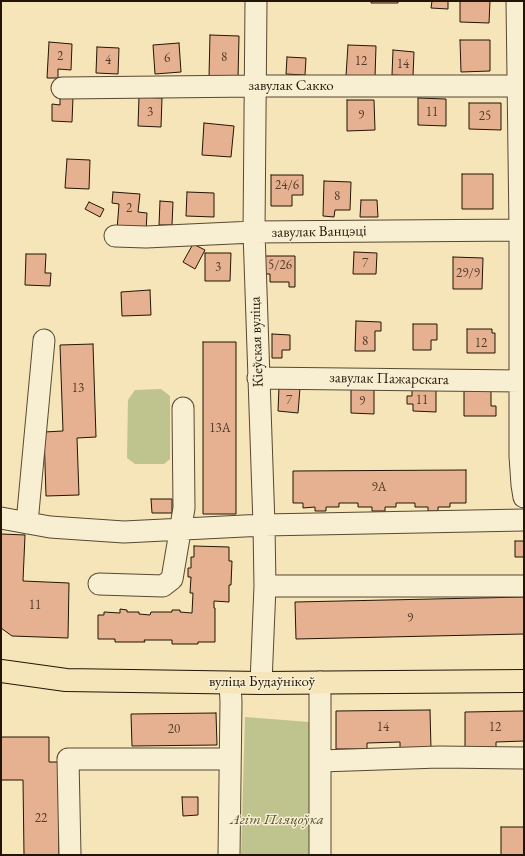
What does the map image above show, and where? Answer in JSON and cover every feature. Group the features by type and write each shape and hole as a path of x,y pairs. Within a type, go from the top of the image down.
{"main road":[{"name":"вуліца Будаўнікоў","path":"1,671 66,680 230,683 524,681"}],"street":[{"name":"Кіеўская вуліца","path":"256,1 254,232 265,586 261,683"},
{"path":"517,1 522,230 520,456 524,496"},
{"name":"завулак Сакко","path":"62,88 519,86"},
{"name":"завулак Ванцэці","path":"115,236 146,237 254,232 522,230"},
{"path":"28,523 44,340"},
{"name":"завулак Пажарскага","path":"258,378 520,381"},
{"path":"99,584 163,586 172,578 175,569 184,508 183,408"},
{"path":"1,518 50,527 117,532 264,525 524,520"},
{"path":"265,586 524,586"},
{"path":"320,682 320,855"},
{"path":"229,855 230,683"},
{"path":"321,761 439,757 524,758"},
{"path":"70,855 68,759 230,760"}],"green space":[{"path":"161,389 170,396 170,459 164,464 135,464 127,458 128,400 135,390"},
{"name":"Агіт Пляцоўка","path":"245,717 309,722 312,855 241,855"}],"building":[{"path":"371,1 398,1 398,3 371,3"},
{"path":"432,1 448,1 448,9 431,8"},
{"path":"460,1 490,1 489,23 460,22"},
{"path":"210,35 239,36 238,78 209,77"},
{"path":"460,40 490,40 490,71 461,72"},
{"path":"49,42 72,44 71,70 58,69 58,78 47,78"},
{"path":"179,43 181,72 155,74 153,45"},
{"path":"348,45 376,46 375,77 346,76"},
{"path":"97,47 119,48 118,74 96,73"},
{"path":"393,50 414,52 413,76 392,75"},
{"path":"287,57 306,58 305,75 286,74"},
{"path":"60,96 73,97 72,122 52,121 52,104 60,105"},
{"path":"139,97 162,98 161,127 138,126"},
{"path":"418,98 446,99 446,126 418,125"},
{"path":"347,100 374,100 375,130 347,131"},
{"path":"469,103 501,103 501,130 469,129"},
{"path":"204,123 234,126 231,157 202,155"},
{"path":"67,159 90,160 89,189 65,188"},
{"path":"462,174 493,174 493,209 462,209"},
{"path":"271,175 303,175 303,195 292,195 292,206 271,206"},
{"path":"324,181 351,182 350,210 335,210 334,217 323,216"},
{"path":"113,192 140,194 138,212 147,213 146,232 117,230 119,204 112,203"},
{"path":"187,192 214,193 214,217 186,216"},
{"path":"361,200 377,200 378,217 360,217"},
{"path":"160,201 173,202 172,225 159,225"},
{"path":"89,202 104,209 100,217 85,209"},
{"path":"193,244 205,250 195,269 183,262"},
{"path":"354,252 377,253 376,274 353,274"},
{"path":"205,253 231,253 230,281 205,281"},
{"path":"26,254 46,254 45,273 51,273 50,286 25,285"},
{"path":"265,256 295,256 295,287 289,287 289,282 270,282 270,274 265,274"},
{"path":"453,257 483,258 482,289 453,289"},
{"path":"150,290 151,315 122,316 121,292"},
{"path":"356,321 381,322 381,331 375,331 375,351 355,351"},
{"path":"413,324 437,324 437,340 431,340 431,350 413,350"},
{"path":"467,329 492,329 492,333 495,333 495,353 467,353"},
{"path":"272,334 290,335 290,350 282,350 282,358 272,358"},
{"path":"203,342 236,342 236,514 203,514"},
{"path":"93,344 96,437 77,438 79,495 46,496 44,432 63,431 60,345"},
{"path":"351,383 374,389 374,414 351,413"},
{"path":"279,387 300,388 298,413 278,411"},
{"path":"464,388 491,388 491,406 496,406 496,416 464,416"},
{"path":"412,389 436,389 436,412 413,411 413,404 407,404 407,396 412,396"},
{"path":"466,470 466,503 450,503 450,507 438,507 438,511 428,511 428,507 415,507 415,503 396,503 396,507 385,507 385,511 372,511 372,507 358,507 358,503 339,503 339,507 326,507 326,511 315,511 315,507 303,508 303,503 293,503 293,471"},
{"path":"151,499 172,499 172,513 152,513"},
{"path":"1,534 25,535 23,581 69,583 68,638 12,636 1,628"},
{"path":"515,541 524,541 524,557 515,557"},
{"path":"194,546 229,547 229,561 232,561 231,585 229,585 229,602 214,601 215,642 198,642 198,644 172,644 172,640 115,642 115,639 98,639 98,615 104,615 104,612 120,613 120,609 127,610 127,612 139,612 139,614 150,615 151,612 172,612 172,610 192,613 193,593 190,593 191,577 188,577 188,568 191,568 191,557 194,557"},
{"path":"524,597 524,634 296,639 295,602"},
{"path":"430,710 431,749 400,749 400,742 367,743 367,749 336,749 336,711"},
{"path":"524,711 524,741 496,742 496,748 465,748 465,712"},
{"path":"216,713 217,745 132,746 131,714"},
{"path":"1,737 49,737 49,762 58,762 59,855 24,855 23,780 1,780"},
{"path":"182,797 198,797 198,815 183,816"},
{"path":"501,827 524,827 524,855 501,855"}]}
